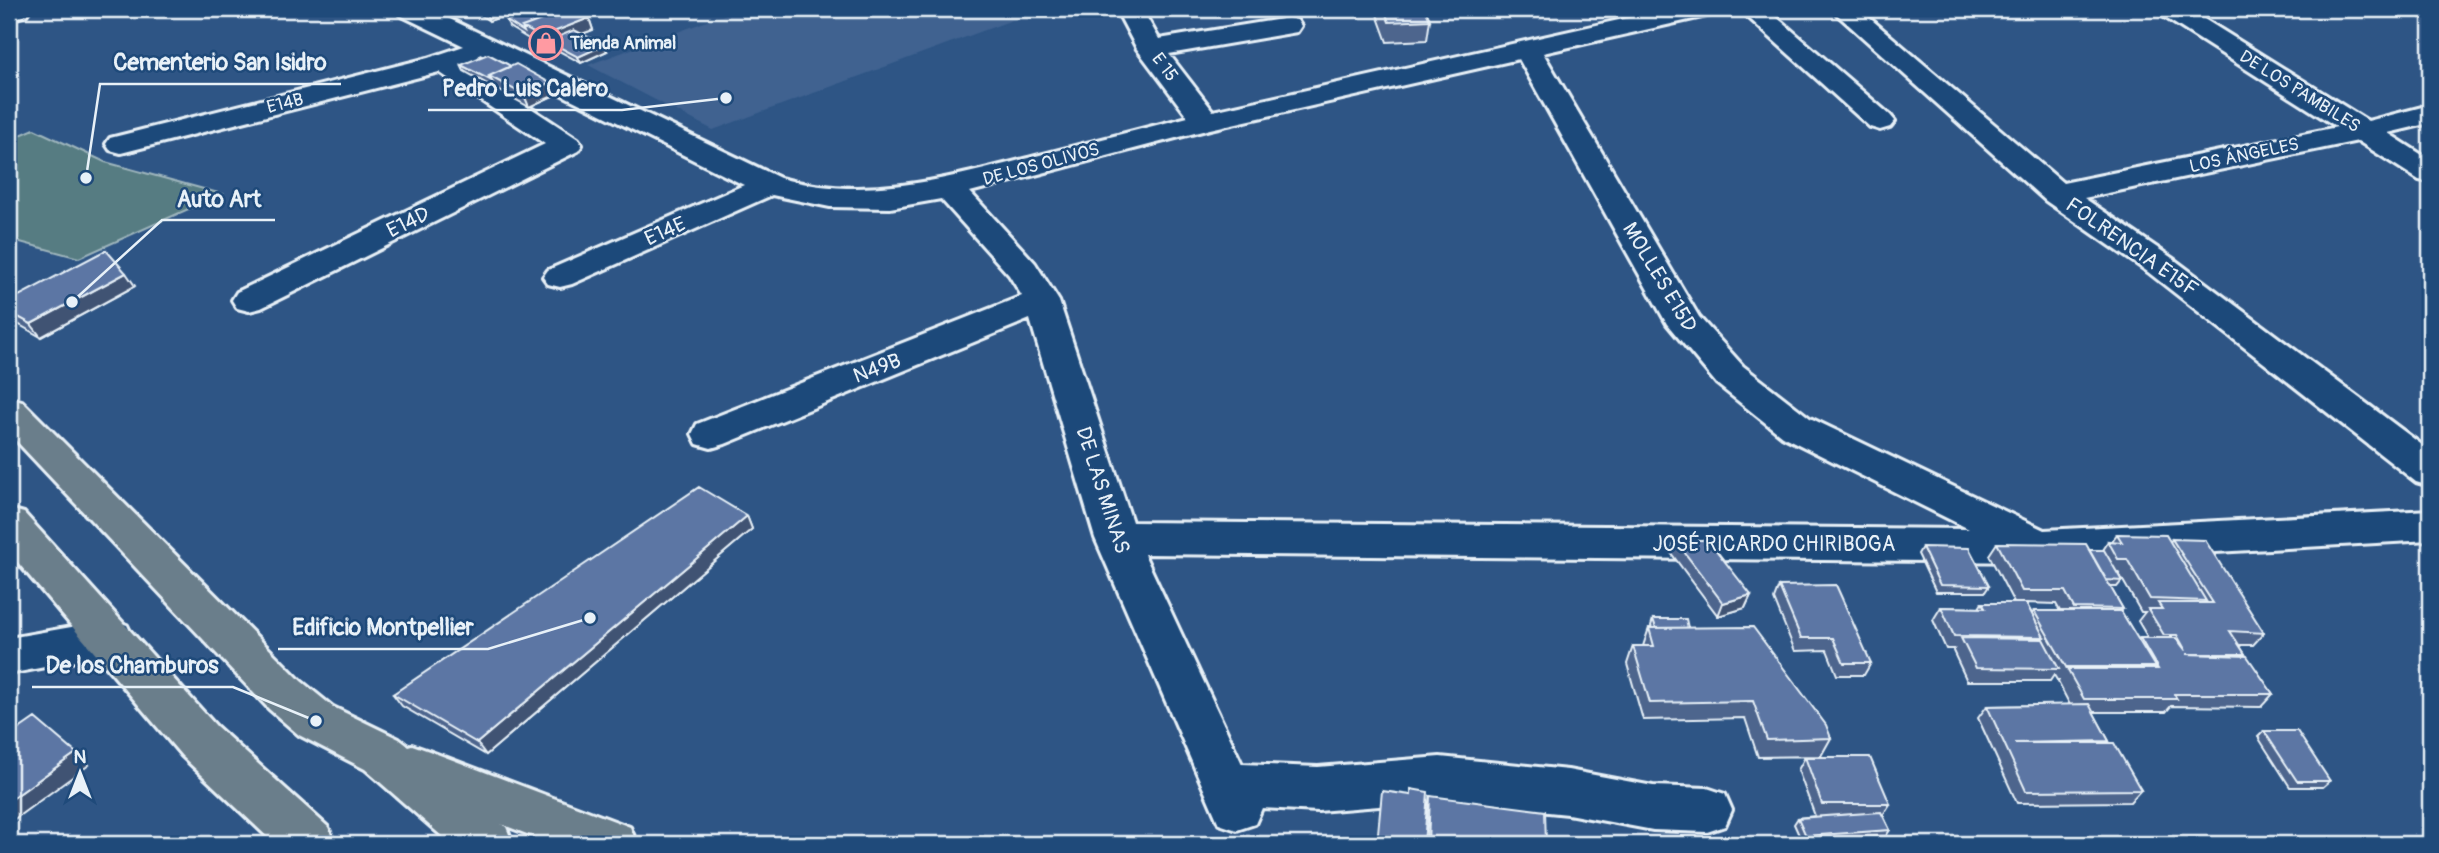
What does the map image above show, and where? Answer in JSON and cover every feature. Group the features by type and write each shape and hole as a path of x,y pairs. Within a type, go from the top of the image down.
{"main road":[{"path":"9,411 285,695 316,721 382,754 612,844"},
{"path":"9,524 199,741 310,844"},
{"path":"382,754 488,844"}],"street":[{"path":"9,12 17,9"},
{"name":"E 15","path":"1129,9 1151,49 1206,121"},
{"name":"DE LOS OLIVOS","path":"425,11 488,47 769,185 798,193 890,198 949,188 1206,121 1702,9"},
{"path":"1752,9 1880,121"},
{"name":"FOLRENCIA E15F","path":"1844,9 2057,194 2160,265 2430,472"},
{"name":"DE LOS PAMBILES","path":"2170,9 2430,173"},
{"path":"1151,49 1288,26"},
{"name":"E14B","path":"121,144 443,62 488,47"},
{"name":"MOLLES E15D","path":"1526,47 1685,324 1730,375 1796,427 2039,546"},
{"name":"E14D","path":"249,300 567,145 443,62"},
{"name":"LOS ÁNGELES","path":"2057,194 2362,131 2430,114"},
{"name":"E14E","path":"560,277 769,185"},
{"name":"DE LAS MINAS","path":"949,188 1023,270 1042,301 1116,538 1231,797 1440,779 1568,792 1653,808 1707,810"},
{"name":"N49B","path":"711,434 1042,301"},
{"name":"JOSÉ RICARDO CHIRIBOGA","path":"1116,538 2039,546 2430,524"},
{"path":"9,656 111,638"}],"shaded area":[{"path":"740,9 1042,9 713,130 588,65"}],"green space":[{"path":"34,129 105,162 222,194 79,258 9,239 9,140"}],"building":[{"path":"577,9 589,18 541,37 522,27"},
{"path":"1384,9 1425,9 1430,20 1389,22"},
{"path":"538,10 548,17 522,27 524,32 507,21"},
{"path":"574,30 604,45 578,57 548,41"},
{"path":"488,54 511,66 489,76 492,81 461,65"},
{"path":"516,64 550,83 524,95 489,76"},
{"path":"106,250 126,273 31,324 9,312 9,301"},
{"path":"699,487 747,516 477,743 393,694"},
{"path":"2117,534 2166,535 2206,601 2150,599 2127,559 2118,559 2108,541 2122,542"},
{"path":"2172,539 2205,540 2264,633 2230,631 2245,654 2186,654 2247,656 2273,694 2174,694 2177,699 2084,699 2067,669 2158,669 2140,638 2176,638 2186,651 2177,635 2164,635 2148,609 2162,609 2158,603 2213,603"},
{"path":"1675,540 1708,540 1751,595 1723,603"},
{"path":"1997,543 2086,544 2123,609 2074,608 2065,591 2022,591"},
{"path":"1922,547 1969,548 1989,586 1940,585"},
{"path":"2089,550 2104,550 2122,581 2106,580"},
{"path":"1836,585 1871,663 1844,663 1833,638 1801,638 1779,586"},
{"path":"1982,603 2026,603 2044,637 1954,636 1941,607 1985,608"},
{"path":"2034,611 2121,611 2155,667 2066,667"},
{"path":"1653,619 1686,619 1688,628 1656,628"},
{"path":"1753,627 1826,725 1831,738 1767,740 1753,701 1650,703 1633,646 1654,646 1649,628"},
{"path":"1961,638 2043,639 2059,669 1976,668"},
{"path":"2089,704 2109,741 2015,743 2114,743 2141,790 2026,791 1987,706"},
{"path":"35,718 76,753 9,801 9,736"},
{"path":"2264,731 2297,731 2330,781 2297,781"},
{"path":"1805,757 1870,757 1890,804 1822,804"},
{"path":"1411,789 1428,792 1424,844 1377,844 1382,791 1411,795"},
{"path":"1430,796 1545,811 1546,844 1428,844"},
{"path":"1881,812 1890,830 1806,836 1798,818"}],"place":[{"name":"Tienda Animal","path":"546,43"},
{"name":"Pedro Luis Calero","path":"726,98"},
{"name":"Cementerio San Isidro","path":"86,178"},
{"name":"Auto Art","path":"72,302"},
{"name":"Edificio Montpellier","path":"590,618"},
{"name":"De los Chamburos","path":"316,721"}]}
